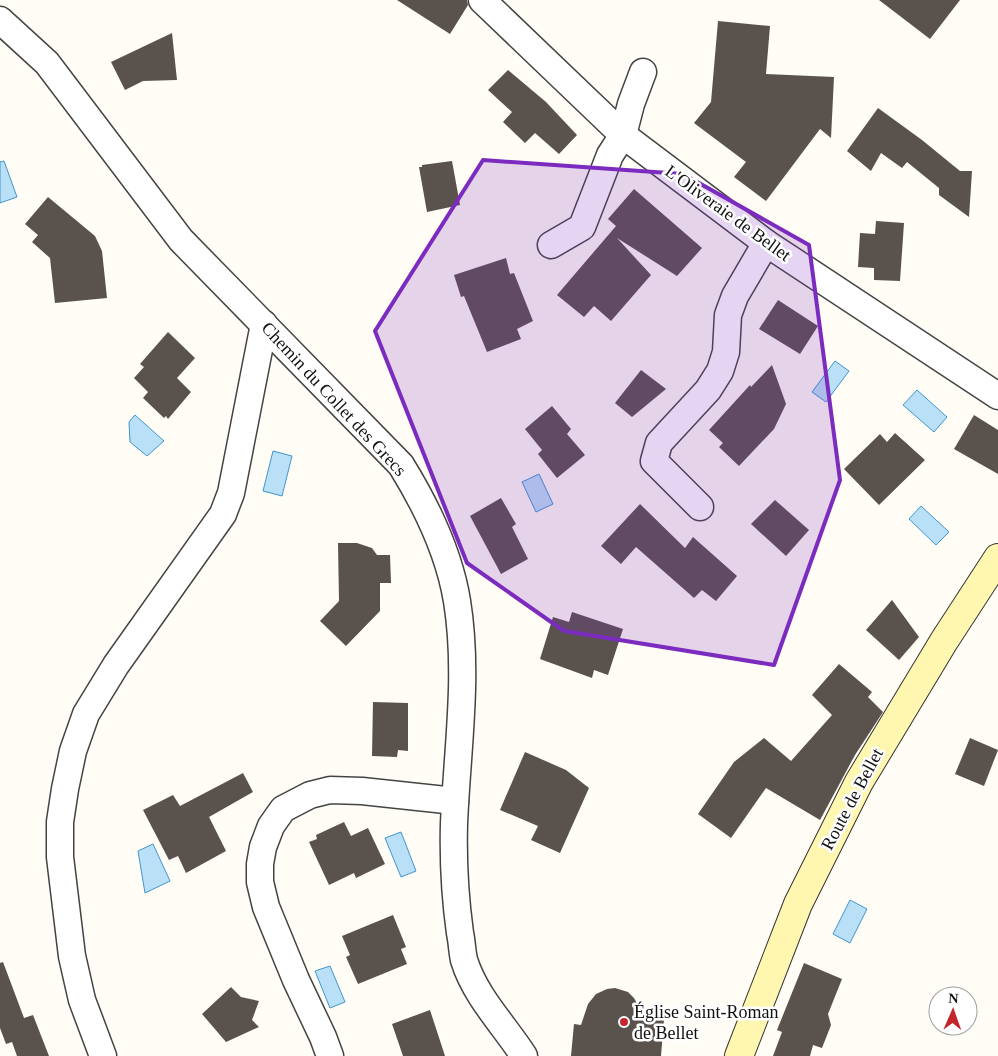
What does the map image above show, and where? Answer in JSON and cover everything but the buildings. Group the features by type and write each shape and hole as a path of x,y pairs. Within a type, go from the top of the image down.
{"main road":[{"name":"Route de Bellet","path":"739,1056 798,904 859,782 944,642 998,558"}],"street":[{"name":"L'Oliveraie de Bellet","path":"482,0 623,135 766,243 998,396"},
{"name":"Chemin du Collet des Grecs","path":"0,20 47,64 180,240 401,465 413,484 436,530 448,562 457,600 461,637 462,682 453,860 457,912 464,960 477,988 524,1056"},
{"path":"551,245 582,227 610,154 623,135 643,72"},
{"path":"700,507 654,462 659,443 708,390 720,371 726,352 728,315 735,296 766,243"},
{"path":"103,1056 82,1000 72,956 60,857 60,822 73,751 86,714 116,666 223,514 231,493 264,324"},
{"path":"330,1056 266,907 260,882 260,864 262,847 271,826 283,810 310,795 330,790 362,790 455,801"}],"highlighted area":[{"path":"483,160 683,174 809,245 840,480 774,665 564,631 467,563 375,331"}],"water":[{"path":"4,161 17,197 0,203 0,162"},
{"path":"835,361 849,371 826,402 812,392"},
{"path":"917,390 947,417 934,432 903,405"},
{"path":"135,415 164,441 147,456 130,442 129,422"},
{"path":"273,451 292,456 282,496 263,491"},
{"path":"539,474 553,504 536,512 522,482"},
{"path":"921,506 949,532 936,545 909,519"},
{"path":"401,832 416,871 401,877 385,838"},
{"path":"153,844 170,881 145,893 138,851"},
{"path":"850,900 867,909 850,943 833,934"},
{"path":"330,966 345,1002 330,1008 315,971"}],"place":[{"name":"Église Saint-Roman de Bellet","path":"624,1022"}]}
